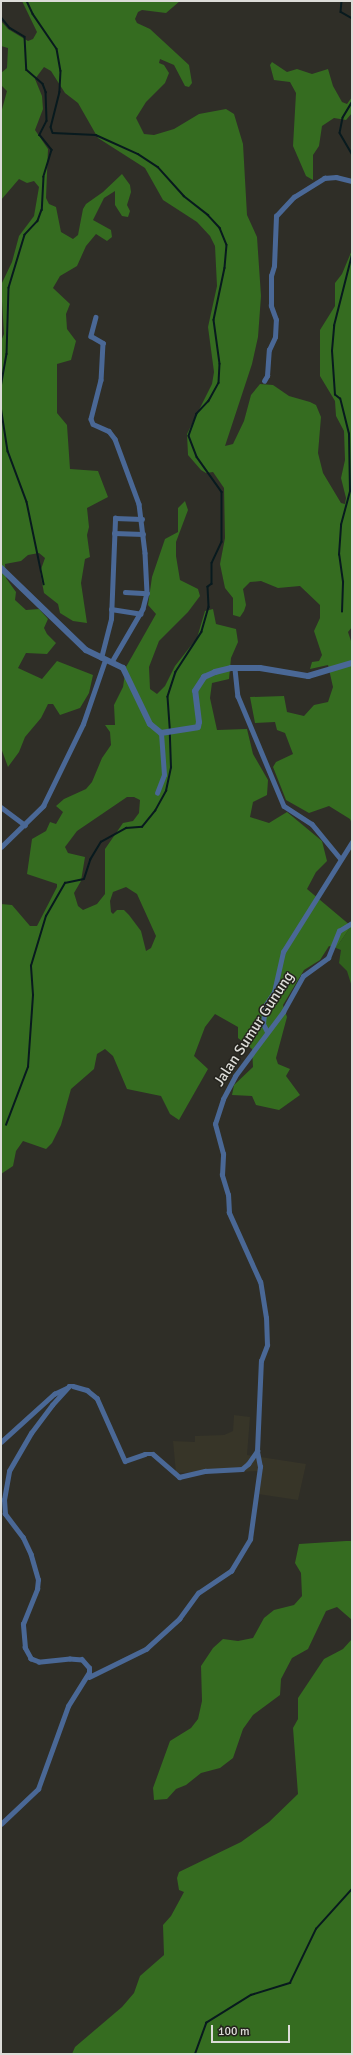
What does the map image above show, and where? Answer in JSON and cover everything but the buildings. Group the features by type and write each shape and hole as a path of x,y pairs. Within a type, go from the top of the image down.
{"street":[{"path":"264,381 267,376 269,350 275,337 276,320 271,306 271,276 274,266 276,216 294,197 324,178 336,177 352,181"},
{"path":"96,317 91,336 103,343 101,380 91,419 93,424 109,431 115,439 139,504 142,519 147,593 141,614 112,662"},
{"path":"1,847 43,806 83,724 103,659 110,625 116,516 142,519"},
{"path":"114,534 143,534"},
{"path":"1,568 86,650 123,668 150,724 167,733 199,725 195,691 204,677 215,672 235,669 267,669 303,676 319,674 352,663"},
{"path":"125,592 147,593"},
{"path":"111,609 141,614"},
{"path":"235,669 238,696 284,806 312,824 340,858"},
{"path":"157,793 164,775 167,733"},
{"path":"1,807 25,825"},
{"path":"267,1032 263,1024 265,1006 274,992 283,952 316,903 340,858 352,842"},
{"name":"Jalan Sumur Gunung","path":"88,1678 146,1649 178,1619 198,1593 225,1576 236,1565 250,1539 260,1467 257,1451 261,1361 267,1345 266,1318 260,1282 229,1213 228,1195 222,1175 223,1154 215,1124 222,1099 234,1076 290,1001 303,976 328,958 339,932 352,923"},
{"path":"1,1824 38,1789 68,1706 88,1678 89,1668 78,1658 39,1662 28,1656 23,1640 23,1624 38,1589 38,1580 31,1555 23,1538 5,1514 4,1500 12,1463 42,1418 69,1386"},
{"path":"1,1442 54,1394 69,1386 82,1388 97,1398 125,1461 145,1454 153,1454 179,1477 205,1471 242,1469 248,1464 257,1451"}],"shaded area":[{"path":"234,1415 250,1417 247,1455 306,1464 298,1500 258,1494 262,1471 176,1473 173,1441 195,1442 195,1436 224,1435 233,1431"}],"green space":[{"path":"22,1 180,1 166,13 142,10 138,12 135,19 137,23 150,29 189,65 192,83 189,87 185,86 174,65 160,59 159,63 164,65 169,73 165,83 146,102 136,118 144,134 154,135 174,129 199,114 226,109 234,114 243,144 247,215 257,237 261,296 258,337 252,364 225,446 233,444 244,421 251,395 260,384 273,385 289,396 310,402 316,405 321,417 318,453 323,473 341,503 345,504 346,498 341,478 345,460 344,431 336,416 335,401 320,376 320,330 335,306 335,283 342,274 352,250 352,627 348,632 352,644 352,824 350,819 329,806 309,813 286,800 273,767 276,762 293,754 285,733 277,730 275,722 255,723 250,697 284,696 287,712 304,716 314,705 328,702 333,687 328,665 310,669 312,662 319,661 322,655 314,631 320,618 320,605 300,586 278,588 261,581 250,582 243,589 246,605 244,611 240,617 233,615 233,598 225,588 220,564 225,538 224,488 213,472 206,473 201,470 188,455 187,434 212,384 214,372 208,327 217,286 215,246 210,236 197,222 163,200 145,168 98,138 78,103 65,93 51,71 44,67 35,79 42,96 43,109 35,130 48,149 46,198 49,204 56,207 61,232 73,239 78,235 83,209 86,204 103,192 122,174 130,185 131,192 127,205 130,211 128,217 122,216 115,205 115,191 104,198 93,220 111,230 112,237 107,241 96,234 86,246 77,266 60,276 53,288 70,304 66,314 67,329 76,341 71,360 57,364 57,413 67,425 70,469 98,471 108,497 87,508 89,527 87,535 90,557 85,559 81,583 87,623 73,621 60,613 58,604 44,593 40,572 45,558 39,553 28,555 21,561 5,564 6,578 16,592 15,600 26,610 39,609 48,619 44,628 47,634 56,643 47,654 26,653 18,668 42,679 57,661 93,675 89,693 80,708 60,715 53,704 48,704 41,718 25,737 19,752 8,767 1,748 1,341 4,334 1,285 12,262 19,236 34,216 39,187 34,181 27,183 19,179 1,200 1,113 7,91 2,86 1,73 7,68 8,48 1,46 1,21 8,29 28,41 33,39 37,32"},
{"path":"272,62 287,72 297,69 312,74 328,69 333,86 342,102 347,104 352,97 352,113 346,120 334,118 322,126 319,146 313,155 313,180 306,176 293,146 296,93 290,82 274,80 270,65"},
{"path":"185,501 188,510 176,542 176,556 180,580 198,589 200,596 188,612 159,641 149,667 150,689 157,694 165,686 175,666 197,638 205,611 213,609 216,624 236,629 238,642 231,658 229,679 212,683 210,698 217,730 247,729 253,754 268,780 267,795 253,802 250,817 269,823 287,812 322,841 327,861 316,872 307,889 351,926 336,948 329,946 320,960 304,970 283,1005 287,1017 276,1058 278,1064 290,1069 286,1076 300,1095 279,1110 256,1105 252,1096 232,1095 234,1085 253,1067 252,1049 238,1038 238,1027 215,1014 205,1027 194,1056 208,1069 179,1120 170,1114 161,1096 127,1089 113,1056 105,1049 97,1054 94,1069 71,1089 61,1125 52,1143 46,1149 23,1141 16,1151 13,1166 1,1174 1,904 12,905 30,926 37,926 57,887 57,884 27,874 32,839 46,831 50,822 56,824 63,812 56,806 64,799 86,789 92,782 102,758 111,745 110,732 105,725 115,725 114,705 123,687 126,667 156,614 148,605 152,577 165,539 178,532 178,508","holes":["127,797 134,797 140,800 139,813 133,821 123,823 105,849 105,894 97,904 83,910 78,906 74,893 81,881 85,857 68,853 65,847 77,831","126,887 137,894 156,936 151,948 146,951 141,931 129,915 124,910 117,910 113,914 111,912 110,901 113,892"]},
{"path":"351,926 352,987 347,971 339,963 341,950 336,948"},
{"path":"352,1541 352,1620 337,1607 326,1611 308,1649 292,1658 281,1679 280,1695 253,1715 243,1729 233,1758 220,1768 201,1773 186,1785 176,1789 167,1799 154,1800 153,1788 170,1741 191,1728 198,1719 202,1701 201,1666 213,1648 223,1639 238,1641 253,1638 264,1618 274,1610 294,1605 302,1596 301,1573 295,1563 299,1544"},
{"path":"352,1639 352,2054 72,2054 75,2047 122,2007 134,1993 140,1976 164,1955 163,1925 171,1916 184,1892 179,1890 177,1878 179,1872 241,1842 269,1822 298,1794 293,1728 298,1719 298,1698 324,1659 343,1649"}],"waterway":[{"path":"27,1 33,14 57,49 61,71 60,92 51,127 53,133 96,135 138,154 158,167 184,196 208,215 220,228 227,245 225,268 214,320 220,364 219,383 209,401 197,414 189,436 197,457 222,492 222,542 212,563 212,584 208,587 209,607 202,632 176,672 168,697 170,729"},
{"path":"342,1 341,12 352,18"},
{"path":"1,17 10,28 25,37 27,70 43,84 46,92 47,121 40,135 52,150 44,177 42,210 38,221 25,235 9,288 7,354 1,387 1,406 8,451 27,502 44,584"},
{"path":"352,103 343,118 340,133 352,154"},
{"path":"342,612 343,582 339,555 341,525 350,491 349,434 340,399 335,395 332,351 334,326 352,255 352,205"},
{"path":"6,1125 28,1067 33,995 31,966 46,916 65,883 84,879 90,860 101,842 126,828 142,827 155,811 166,791 171,768 170,733"},
{"path":"195,2054 206,2023 251,1995 290,1983 316,1929 352,1889"}]}
